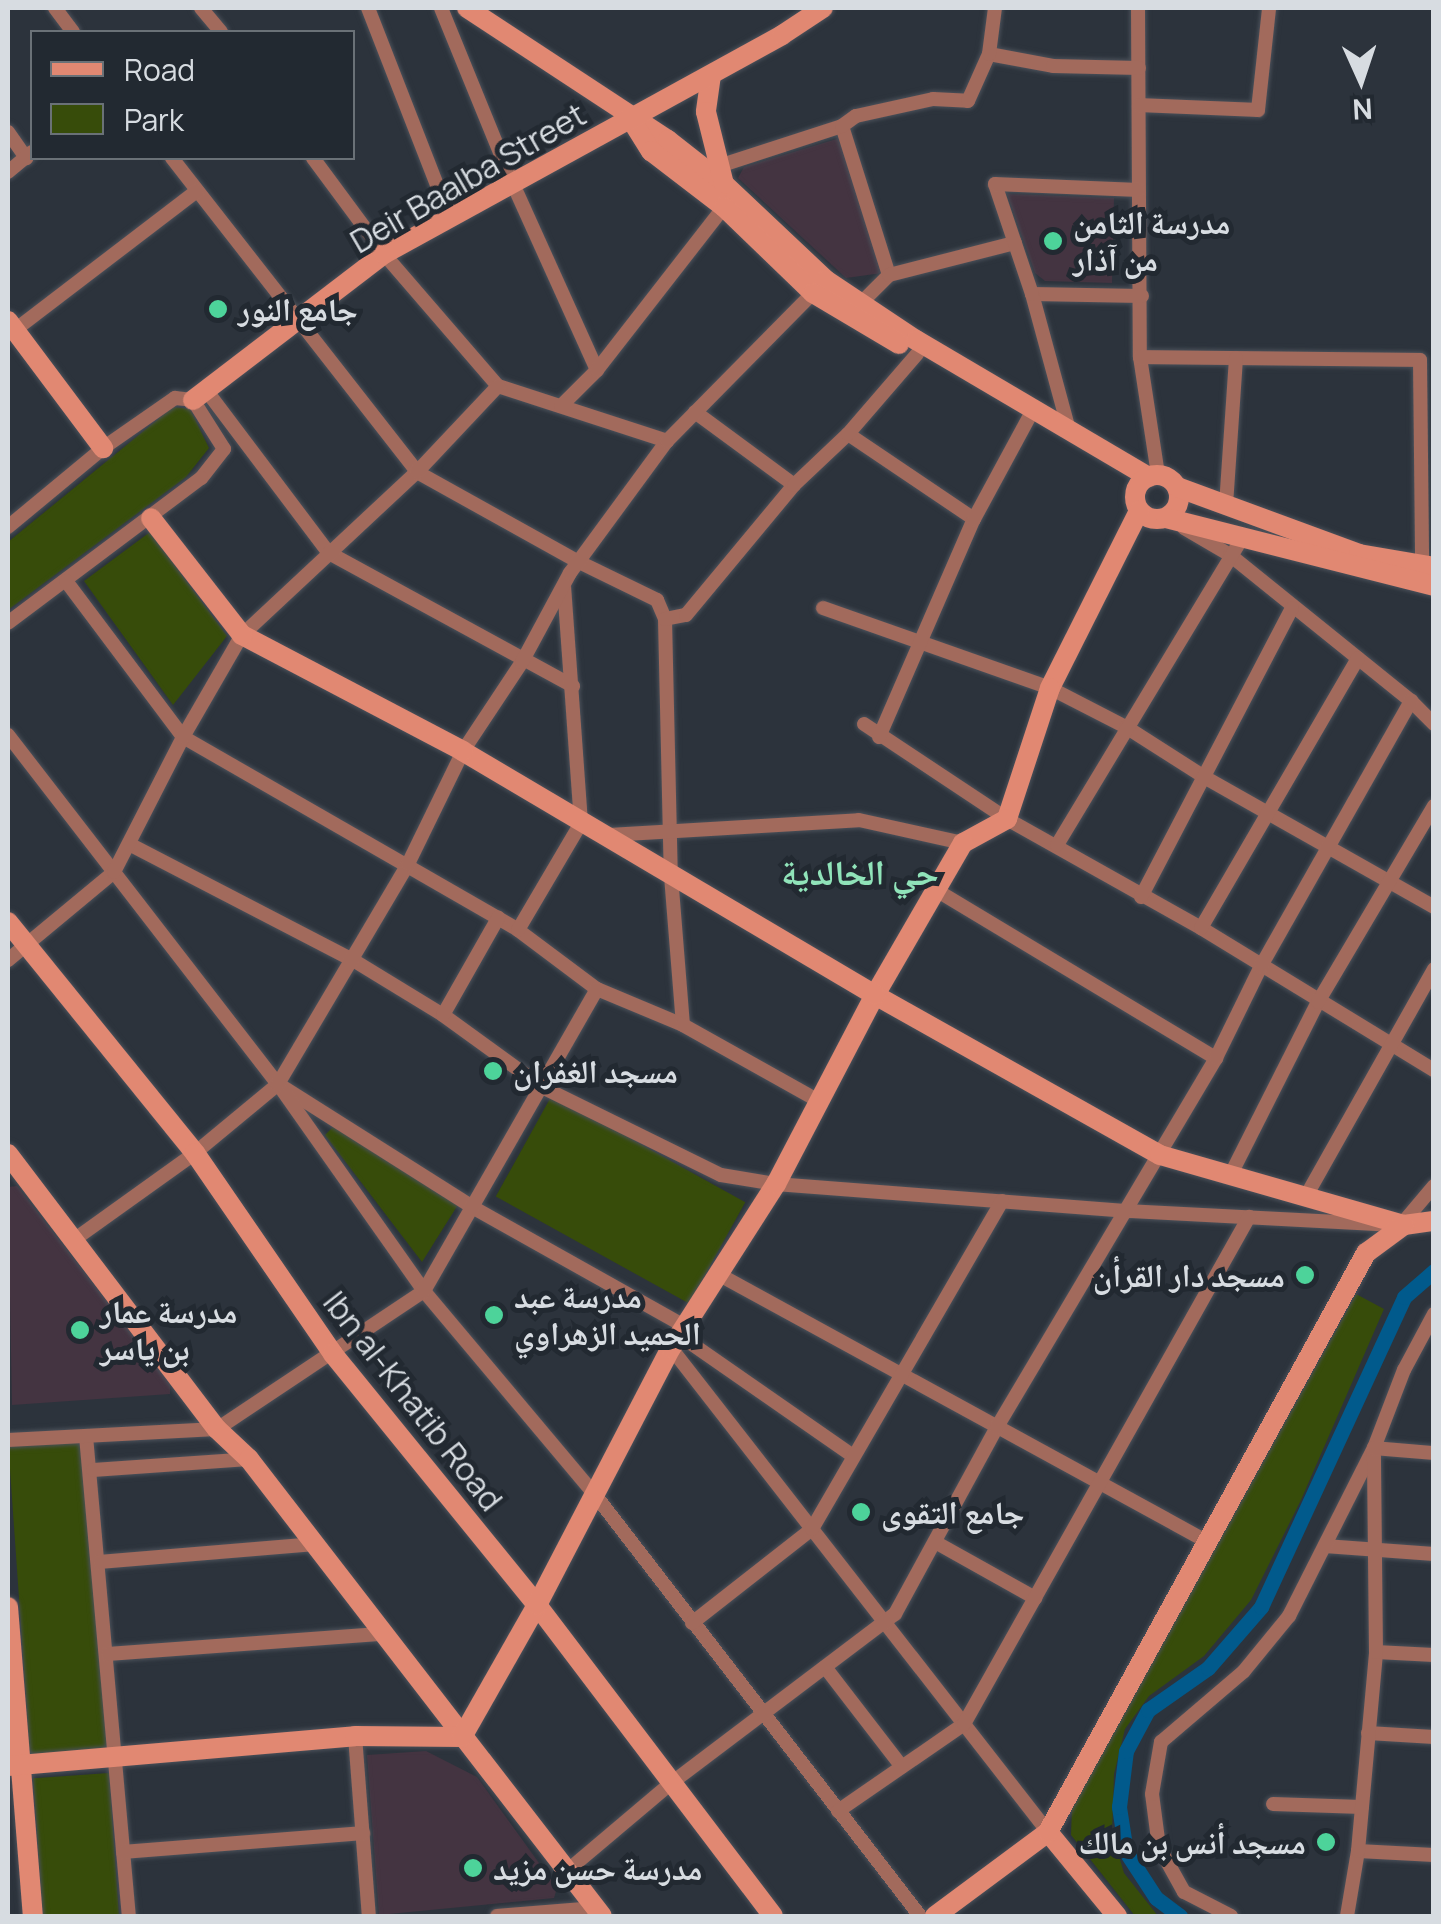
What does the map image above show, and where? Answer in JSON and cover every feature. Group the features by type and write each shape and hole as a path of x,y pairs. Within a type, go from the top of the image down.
{"main road":[{"path":"467,8 631,120 722,175 826,280 1149,478"},
{"name":"Deir Baalba Street","path":"200,395 384,254 631,120 823,8"},
{"path":"711,75 706,112 722,175"},
{"path":"631,120 652,151 724,206 813,293 1028,418 1149,478 1359,554 1428,565"},
{"path":"10,329 103,448"},
{"path":"1149,478 1134,498 1139,511 1152,519 1166,518 1434,586"},
{"path":"1166,518 1178,505 1177,487"},
{"path":"462,1737 538,1605 678,1336 776,1184 875,995 936,890 964,843 1007,818 1050,688 1139,511"},
{"path":"151,518 242,635 463,751 875,995 1160,1154 1404,1225 1434,1221"},
{"name":"Ibn al-Khatib Road","path":"8,922 195,1153 333,1354 538,1605 773,1916"},
{"path":"8,1154 216,1429 249,1458 599,1912"},
{"path":"936,1916 1048,1832 1366,1253 1404,1225"},
{"path":"8,1606 14,1766 33,1916"},
{"path":"14,1766 355,1736 462,1737"},
{"path":"1048,1832 1117,1916"}],"street":[{"path":"55,8 72,30"},
{"path":"201,8 219,30"},
{"path":"368,8 450,218"},
{"path":"441,8 513,184 597,370"},
{"path":"722,175 842,126 856,116 933,99 968,101 988,54 995,8"},
{"path":"1138,8 1140,357 1149,478"},
{"path":"1139,105 1258,110 1269,8"},
{"path":"988,54 1053,66 1139,68"},
{"path":"842,126 889,275"},
{"path":"8,132 29,155 8,172"},
{"path":"174,160 417,472 578,562 657,600 665,619 671,876 683,1025"},
{"path":"314,160 384,254 498,386 667,441"},
{"path":"1069,430 1032,294 996,184 1138,190"},
{"path":"10,329 197,190"},
{"path":"560,406 597,370 724,206"},
{"path":"861,303 889,275 1015,243"},
{"path":"75,1239 195,1153 278,1084 408,864 463,751 522,662 578,562 667,441 813,293"},
{"path":"1032,294 1142,296"},
{"path":"665,619 686,615 794,485 848,434 917,354"},
{"path":"1140,357 1427,361 1428,565"},
{"path":"1226,505 1236,358"},
{"path":"8,960 114,872 183,737 242,635 417,472 498,386"},
{"path":"8,528 103,448 176,398 200,395"},
{"path":"8,623 201,478 224,448 200,395"},
{"path":"200,395 330,554 572,686"},
{"path":"695,412 794,485"},
{"path":"879,736 974,520 1028,418"},
{"path":"848,434 974,520"},
{"path":"1166,518 1230,554 1434,724"},
{"path":"1057,844 1230,554 1244,537"},
{"path":"66,581 183,737 518,930 597,989 683,1025 819,1101"},
{"path":"518,930 581,823 564,587"},
{"path":"823,608 1050,688 1126,727 1206,778 1434,907"},
{"path":"1141,897 1292,608"},
{"path":"1201,928 1358,658"},
{"path":"567,1871 670,1784 895,1614 997,1427 1216,1058 1261,966 1411,701"},
{"path":"864,724 1007,818 1201,928 1434,1070"},
{"path":"8,735 278,1084 424,1291 596,1496 920,1916"},
{"path":"1231,1174 1318,1002 1434,806"},
{"path":"603,836 859,820 964,843"},
{"path":"130,844 354,960 443,1015 544,1088 721,1175 776,1184 1002,1201 1404,1225 1434,1186"},
{"path":"936,890 1216,1058"},
{"path":"443,1015 498,918"},
{"path":"1305,1198 1434,969"},
{"path":"8,1440 216,1429 424,1291 544,1088 597,989"},
{"path":"278,1084 678,1336 854,1456"},
{"path":"692,1622 812,1529 1002,1201"},
{"path":"838,1810 964,1724 1249,1217"},
{"path":"718,1274 1208,1542"},
{"path":"1232,1916 1184,1892 1159,1846 1152,1794 1162,1742 1244,1671 1289,1616 1374,1448 1404,1370 1434,1314"},
{"path":"678,1336 812,1529 1048,1832"},
{"path":"86,1436 93,1470 128,1916"},
{"path":"1374,1448 1434,1452"},
{"path":"1347,1916 1358,1851 1376,1652 1374,1448"},
{"path":"93,1470 249,1458"},
{"path":"935,1542 1035,1598"},
{"path":"100,1562 314,1544"},
{"path":"1325,1546 1434,1554"},
{"path":"108,1654 382,1634"},
{"path":"1376,1652 1434,1655"},
{"path":"825,1668 902,1766"},
{"path":"1368,1732 1434,1737"},
{"path":"355,1736 369,1916"},
{"path":"1273,1804 1362,1807"},
{"path":"123,1852 362,1834"},
{"path":"1358,1851 1434,1855"},
{"path":"497,1916 599,1912"}],"shaded area":[{"path":"840,138 882,273 846,278 738,178 744,167"},
{"path":"1007,194 1114,198 1112,283 1045,281 1035,273"},
{"path":"17,1186 170,1382 170,1394 12,1405 8,1187"},
{"path":"426,1751 477,1777 557,1888 554,1898 379,1915 367,1755"}],"green space":[{"path":"173,407 190,409 209,448 186,477 8,610 8,542"},
{"path":"150,532 227,636 173,705 84,581"},
{"path":"552,1095 745,1202 689,1304 496,1196"},
{"path":"333,1127 461,1200 422,1262 325,1135"},
{"path":"1356,1294 1384,1309 1301,1500 1251,1600 1204,1656 1149,1696 1125,1729 1114,1774 1112,1833 1124,1873 1158,1916 1135,1916 1071,1835 1072,1807"},
{"path":"85,1438 107,1749 30,1755 8,1443"},
{"path":"109,1773 119,1916 43,1916 33,1778"}],"waterway":[{"path":"1180,1916 1156,1898 1126,1852 1119,1807 1126,1751 1148,1710 1208,1668 1261,1607 1404,1297 1434,1271"}],"place":[{"name":"مدرسة الثامن من آذار","path":"1053,241"},
{"name":"جامع النور","path":"218,309"},
{"name":"مسجد الغفران","path":"493,1071"},
{"name":"مسجد دار القرأن","path":"1305,1275"},
{"name":"مدرسة عبد الحميد الزهراوي","path":"494,1315"},
{"name":"مدرسة عمار بن ياسر","path":"80,1330"},
{"name":"جامع التقوى","path":"861,1512"},
{"name":"مسجد أنس بن مالك","path":"1326,1842"},
{"name":"مدرسة حسن مزيد","path":"473,1868"}],"district":[{"name":"حي الخالدية","path":"860,872"}]}
